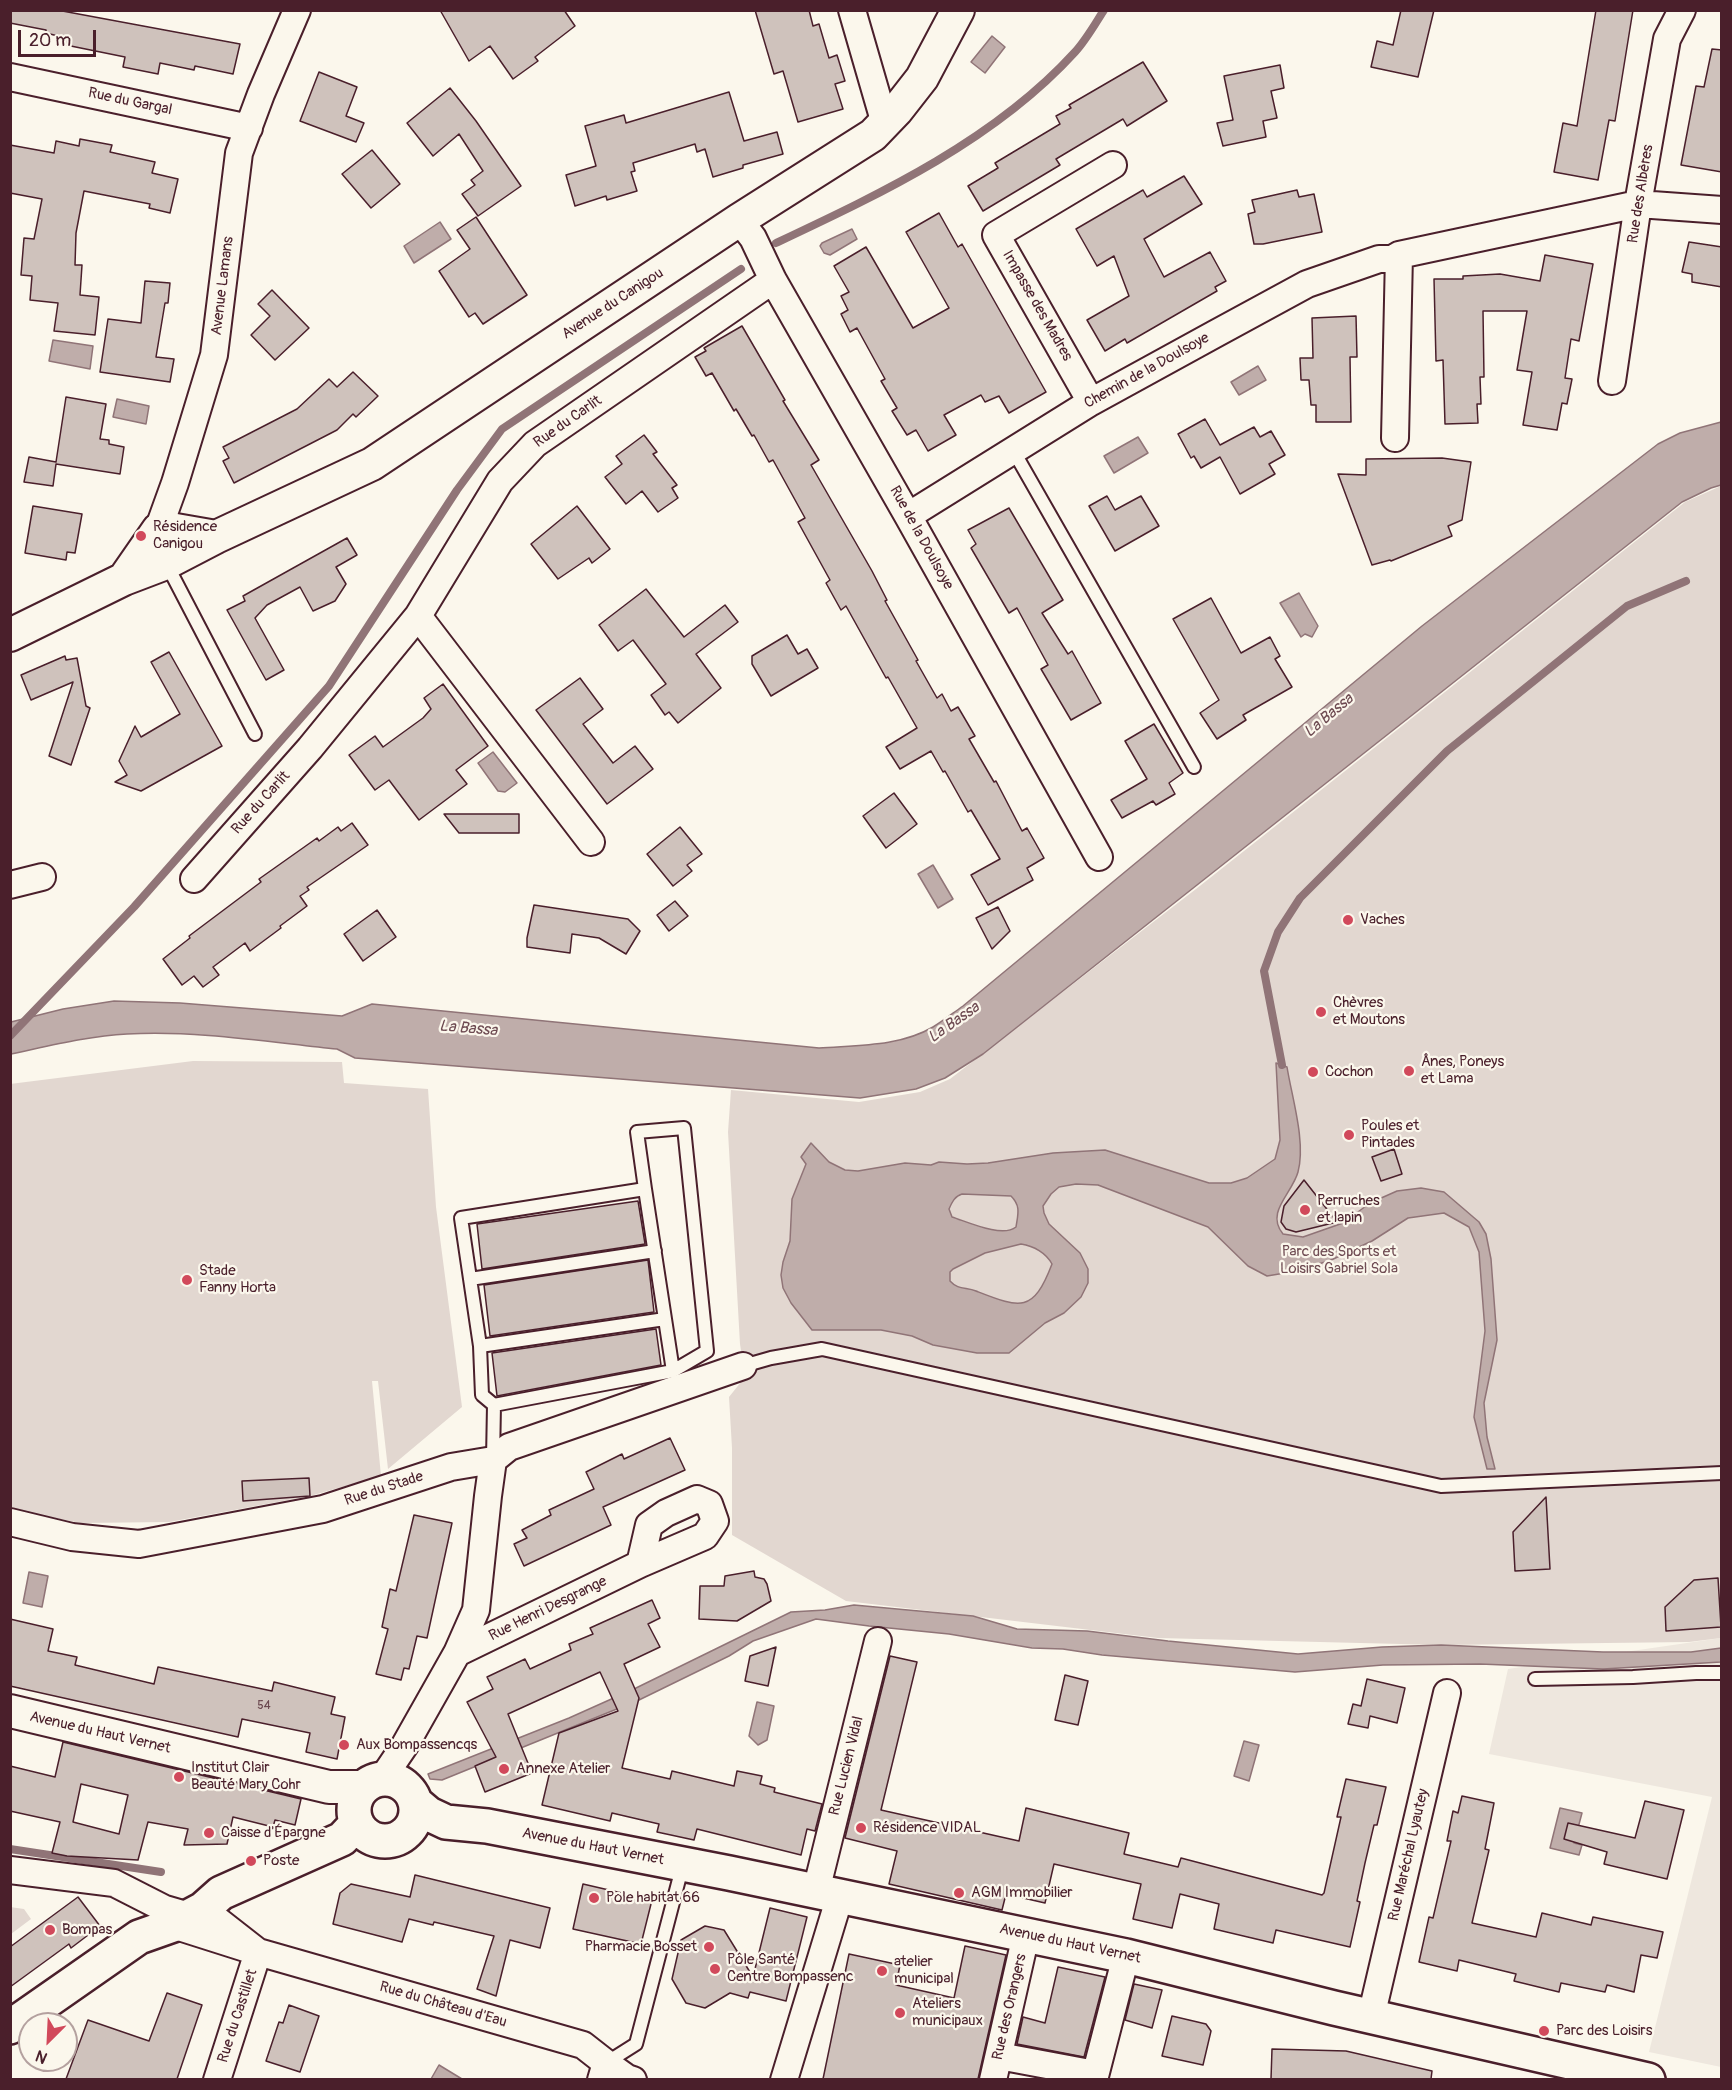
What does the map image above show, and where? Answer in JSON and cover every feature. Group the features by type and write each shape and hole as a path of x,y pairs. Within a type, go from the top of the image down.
{"main road":[{"name":"Avenue du Haut Vernet","path":"376,1804 437,1832 463,1833 488,1826 683,1864 1126,1956 1602,2074 1648,2079"},
{"path":"10,2027 139,1937 188,1917 227,1908 376,1804"}],"street":[{"name":"Avenue Lamans","path":"158,530 175,483 214,355 239,153 297,10"},
{"path":"852,10 885,124"},
{"name":"Avenue du Canigou","path":"10,635 124,579 166,563 372,464 739,220 873,135 885,124 922,78 958,10"},
{"name":"Rue des Albères","path":"1612,381 1638,204 1667,39 1682,10"},
{"name":"Rue du Gargal","path":"10,77 249,128"},
{"name":"Impasse des Madres","path":"1091,402 996,235 1113,165"},
{"name":"Chemin de la Doulsoye","path":"908,516 1091,402 1307,284 1379,259 1392,259 1399,255 1638,204 1722,210"},
{"name":"Rue de la Doulsoye","path":"739,220 753,238 773,280 1099,857"},
{"path":"1395,438 1399,255"},
{"name":"Rue du Carlit","path":"194,879 310,748 418,616 500,481 535,444 773,280"},
{"path":"166,563 158,530 170,529 216,537"},
{"name":"Avenue du Canigou","path":"124,579 158,530"},
{"path":"418,616 591,842"},
{"path":"10,885 42,877"},
{"name":"Rue du Stade","path":"10,1522 72,1537 139,1544 323,1509 451,1467 493,1460 509,1447 743,1366"},
{"path":"376,1804 399,1772 405,1744 457,1653 476,1610 493,1460"},
{"name":"Rue Henri Desgrange","path":"457,1653 640,1564"},
{"name":"Rue Lucien Vidal","path":"784,2079 828,1894 878,1641"},
{"name":"Rue Maréchal Lyautey","path":"1371,2017 1447,1693"},
{"name":"Avenue du Haut Vernet","path":"10,1711 376,1804"},
{"path":"10,1870 114,1883 165,1910 188,1917"},
{"name":"Rue du Château d'Eau","path":"188,1917 258,1952"},
{"name":"Rue du Château d'Eau","path":"188,1917 258,1952 583,2045 604,2071 633,2079"},
{"name":"Rue des Orangers","path":"996,2068 1026,1935"},
{"name":"Rue du Castillet","path":"217,2079 258,1952"},
{"path":"996,2068 1095,2077 1126,1956"}],"lane":[{"path":"1013,450 1194,767"},
{"path":"166,563 255,734"},
{"path":"494,1405 673,1371 707,1351 684,1128 637,1132 673,1371"},
{"path":"494,1405 482,1395 480,1346 461,1218 645,1189"},
{"path":"470,1279 655,1251"},
{"path":"480,1346 665,1318"},
{"path":"743,1366 771,1358 822,1349 1441,1486 1722,1473"},
{"path":"493,1460 494,1405"},
{"path":"1535,1679 1722,1673"},
{"path":"604,2071 636,2044 683,1864"}],"shaded area":[{"path":"1721,1638 1721,2067 1649,2052 1712,1797 1489,1754 1508,1669"}],"green space":[{"name":"Parc des Sports et Loisirs Gabriel Sola","path":"1721,486 1721,1638 1689,1642 1441,1645 1158,1638 846,1601 732,1535 732,1448 729,1397 745,1377 740,1344 728,1132 731,1090 859,1102 920,1092 950,1079 1196,889 1685,502"},
{"name":"Stade Fanny Horta","path":"193,1061 342,1062 344,1083 428,1089 436,1207 462,1407 388,1469 378,1381 372,1381 381,1476 310,1496 169,1522 80,1523 11,1509 10,1084"},
{"path":"10,1907 24,1909 31,1919 11,1934"}],"water":[{"path":"992,36 1005,47 985,73 971,62"},
{"path":"440,222 451,239 414,263 404,246"},
{"path":"852,229 857,239 830,255 824,253 820,246 822,243"},
{"path":"53,340 93,346 90,369 49,361"},
{"path":"1258,366 1266,380 1239,395 1231,382"},
{"path":"117,399 149,406 146,424 113,417"},
{"name":"La Bassa","path":"1721,422 1721,485 1682,502 983,1054 945,1078 916,1089 860,1098 355,1058 337,1049 232,1037 179,1034 153,1033 98,1037 11,1054 11,1022 63,1009 114,1001 180,1003 342,1016 372,1004 819,1048 878,1044 920,1034 963,1006 1422,626 1658,444 1680,433"},
{"path":"1138,437 1148,453 1114,473 1104,456"},
{"path":"1299,593 1318,626 1312,637 1305,634 1301,637 1280,603"},
{"path":"493,752 517,783 505,792 498,791 478,763"},
{"path":"933,865 953,899 938,908 918,874"},
{"path":"1276,1063 1287,1067 1300,1147 1298,1172 1278,1211 1278,1226 1283,1234 1303,1237 1343,1223 1370,1203 1397,1191 1421,1188 1444,1192 1479,1222 1486,1234 1491,1259 1497,1340 1484,1403 1487,1437 1495,1469 1487,1469 1474,1417 1485,1331 1479,1252 1469,1227 1444,1213 1408,1218 1372,1241 1329,1261 1267,1276 1248,1266 1208,1227 1098,1185 1076,1184 1059,1187 1043,1206 1044,1213 1049,1224 1080,1253 1088,1269 1088,1283 1081,1297 1064,1313 1045,1323 1009,1353 977,1353 933,1345 912,1336 881,1330 812,1330 791,1303 783,1288 781,1275 790,1241 792,1199 806,1164 801,1157 811,1143 829,1162 845,1170 858,1171 905,1163 931,1165 939,1162 988,1163 1053,1153 1105,1150 1209,1183 1231,1183 1247,1178 1275,1159 1280,1140","holes":["962,1194 1011,1196 1018,1207 1016,1227 1010,1230 994,1230 952,1217 949,1209 957,1196","1021,1244 1039,1251 1052,1264 1038,1292 1031,1299 1023,1303 1004,1301 959,1287 950,1281 950,1272 953,1269 985,1253"]},
{"path":"29,1572 48,1576 42,1607 23,1603"},
{"path":"854,1605 973,1616 1017,1629 1087,1631 1298,1654 1441,1645 1603,1652 1691,1652 1721,1648 1721,1662 1603,1669 1480,1664 1383,1665 1295,1672 1102,1655 1063,1649 1032,1648 949,1634 816,1619 753,1641 729,1656 639,1700 442,1780 430,1779 428,1774 569,1718 791,1612"},
{"path":"757,1702 774,1706 767,1740 758,1745 749,1736"},
{"path":"1244,1741 1259,1745 1249,1781 1234,1776"},
{"path":"1560,1808 1582,1813 1574,1843 1582,1845 1579,1855 1550,1848"},
{"path":"439,2065 462,2079 431,2079"}],"building":[{"path":"10,10 57,10 240,44 233,74 195,66 194,70 160,63 158,74 123,67 125,57 56,43 58,36 46,33 46,30 10,23"},
{"path":"440,10 564,10 575,26 535,57 538,61 513,79 490,46 469,61"},
{"path":"755,10 809,10 813,26 819,24 829,58 837,55 845,81 835,84 843,109 798,122 783,71 774,74"},
{"path":"1401,10 1434,10 1418,77 1371,67 1377,41 1393,45"},
{"path":"1596,10 1633,10 1615,121 1609,120 1598,180 1554,172 1563,123 1577,126"},
{"path":"1712,49 1722,50 1722,172 1681,165 1696,86 1704,87"},
{"path":"1143,62 1167,101 1127,126 1123,119 1056,159 1060,165 983,211 968,186 998,168 995,163 1060,124 1056,116 1071,108 1069,105"},
{"path":"1280,65 1284,88 1271,91 1277,118 1263,121 1266,137 1223,146 1217,123 1233,120 1224,76"},
{"path":"319,72 357,87 346,116 364,123 356,142 300,121"},
{"path":"450,88 521,186 478,216 462,194 475,185 471,180 483,171 459,134 433,156 407,123"},
{"path":"729,92 744,141 777,132 783,154 743,165 743,168 713,177 705,149 697,152 695,144 633,163 635,171 631,172 637,191 607,200 606,196 575,206 566,175 596,166 585,126 624,115 626,123"},
{"path":"80,139 112,145 110,152 155,162 152,173 178,179 170,213 149,208 150,204 84,191 76,233 75,265 82,265 80,295 99,297 95,335 54,331 58,303 30,300 32,276 21,275 24,238 34,239 42,199 10,193 10,145 54,153 56,141 79,146"},
{"path":"372,150 400,184 371,208 342,174"},
{"path":"1184,176 1202,204 1144,239 1164,277 1210,252 1226,281 1215,287 1217,291 1127,343 1125,339 1105,351 1087,320 1129,296 1114,256 1097,266 1076,229 1143,190 1147,197"},
{"path":"1297,190 1299,197 1314,194 1322,232 1254,244 1248,214 1255,212 1252,200"},
{"path":"939,213 958,247 962,244 1046,392 1009,413 999,396 985,402 981,395 944,415 956,435 928,451 916,430 907,435 892,411 897,408 881,381 885,379 857,328 850,332 841,314 848,310 841,296 849,292 834,266 866,247 913,328 949,308 906,232"},
{"path":"476,217 527,295 483,324 475,313 469,317 439,271 470,249 457,230"},
{"path":"1689,242 1722,247 1722,287 1692,282 1692,274 1682,272"},
{"path":"1545,255 1593,264 1579,341 1571,339 1565,378 1572,379 1567,404 1562,403 1557,430 1523,425 1532,372 1517,370 1527,311 1483,311 1484,377 1480,377 1481,404 1477,404 1478,423 1445,424 1443,360 1436,361 1434,279 1463,279 1463,276 1500,274 1540,281"},
{"path":"145,281 170,283 156,357 174,359 170,382 100,372 108,319 141,323"},
{"path":"272,290 309,328 275,360 251,335 270,316 258,304"},
{"path":"1356,316 1357,357 1350,357 1351,422 1316,422 1316,405 1311,405 1309,380 1301,380 1300,358 1313,358 1312,318"},
{"path":"742,326 785,400 783,401 819,460 811,465 872,571 887,600 885,601 937,698 942,694 951,711 958,707 975,736 969,739 994,782 996,781 1022,831 1027,828 1044,858 1027,868 1033,880 988,905 971,875 1000,859 971,810 968,812 931,751 900,769 886,747 917,728 846,606 841,610 826,583 830,580 798,522 805,518 773,460 769,462 754,435 752,436 736,409 734,411 712,373 706,376 695,357 706,351 704,348"},
{"path":"353,372 378,396 356,417 353,414 337,430 234,483 223,461 229,458 223,447 297,409 329,379 337,387"},
{"path":"66,397 106,404 100,439 109,440 109,444 124,447 120,474 56,464 53,486 24,482 29,457 56,462"},
{"path":"1205,419 1220,445 1254,427 1260,437 1271,431 1285,455 1269,464 1275,474 1240,494 1220,457 1201,468 1194,456 1191,458 1178,434"},
{"path":"644,435 657,452 653,454 677,485 672,488 678,498 658,512 642,491 626,504 605,477 622,464 616,456"},
{"path":"1442,458 1471,462 1462,520 1448,526 1452,536 1391,561 1372,565 1338,474 1366,475 1366,459"},
{"path":"1107,496 1115,510 1141,496 1159,526 1115,551 1089,506"},
{"path":"33,506 82,514 75,553 67,552 66,560 25,553"},
{"path":"577,506 610,549 592,563 589,558 558,579 531,544"},
{"path":"1009,508 1063,600 1042,613 1068,654 1072,651 1101,703 1071,720 1041,669 1048,665 1017,608 1009,613 971,548 976,544 968,530"},
{"path":"347,538 357,555 336,567 346,584 335,601 313,611 300,587 267,605 255,618 284,670 266,680 227,610 245,601 243,596"},
{"path":"646,589 684,637 725,605 738,622 696,654 721,688 678,723 669,712 665,715 651,695 666,684 633,640 618,651 599,625"},
{"path":"1211,598 1241,653 1270,637 1280,656 1275,659 1292,687 1243,715 1246,720 1217,739 1200,713 1219,700 1173,619"},
{"path":"787,635 798,654 807,649 818,668 771,696 752,664 752,656"},
{"path":"169,652 222,746 141,791 115,782 127,775 119,761 135,726 141,737 180,714 151,662"},
{"path":"65,656 66,660 77,658 86,706 90,708 71,765 49,756 73,682 31,700 21,675"},
{"path":"580,678 603,709 583,724 613,763 635,746 653,769 607,804 536,710"},
{"path":"443,684 488,746 456,770 467,784 419,820 389,780 375,790 349,755 375,736 383,747 423,718 431,709 424,698"},
{"path":"1154,724 1183,773 1169,783 1175,794 1156,805 1153,801 1122,818 1111,800 1147,779 1125,741"},
{"path":"894,793 917,824 886,848 863,816"},
{"path":"444,814 519,814 519,833 459,833"},
{"path":"352,823 368,845 307,887 309,890 300,896 307,906 250,951 245,943 213,967 219,975 203,987 194,976 182,985 163,959 190,938 189,936 261,882 259,879 317,838 319,841 338,827 341,831"},
{"path":"680,827 702,854 687,865 692,871 673,886 647,854"},
{"path":"675,901 688,916 669,931 657,915"},
{"path":"534,905 628,919 640,931 626,954 599,938 572,934 570,953 527,947"},
{"path":"998,907 1010,931 992,949 976,918"},
{"path":"377,910 396,937 363,961 344,934"},
{"path":"1394,1149 1402,1174 1381,1181 1372,1157"},
{"name":"Perruches et lapin","path":"1304,1180 1337,1222 1296,1232 1286,1229 1281,1222 1284,1206"},
{"path":"638,1201 645,1244 482,1269 477,1224"},
{"path":"648,1260 654,1312 490,1336 484,1285"},
{"path":"656,1329 661,1365 497,1396 492,1353"},
{"path":"670,1438 685,1470 603,1507 611,1525 524,1566 514,1544 527,1538 522,1530 551,1515 549,1510 594,1489 586,1472 622,1454 624,1459"},
{"path":"309,1478 310,1496 243,1501 242,1481"},
{"path":"1546,1497 1550,1569 1515,1571 1513,1532"},
{"path":"414,1515 452,1523 427,1638 417,1636 409,1669 404,1668 401,1680 376,1674 388,1629 382,1627 390,1589 396,1591"},
{"path":"754,1571 755,1577 764,1579 767,1584 771,1601 737,1621 699,1619 700,1586 724,1586 725,1576"},
{"path":"1718,1578 1721,1627 1666,1631 1665,1607 1694,1580"},
{"path":"652,1600 660,1618 648,1624 660,1647 624,1664 639,1698 622,1768 670,1779 672,1771 734,1786 737,1771 762,1776 760,1784 775,1788 774,1792 822,1804 815,1831 807,1829 801,1855 697,1829 694,1840 657,1832 659,1824 612,1813 610,1821 542,1805 559,1733 618,1711 600,1672 508,1714 532,1773 485,1792 475,1766 496,1757 467,1702 493,1689 487,1677 525,1659 530,1669 571,1650 569,1644 593,1634 590,1628"},
{"path":"10,1619 53,1629 48,1651 77,1657 75,1665 154,1684 158,1667 272,1691 274,1682 335,1697 331,1714 345,1717 337,1759 306,1752 310,1733 242,1719 238,1737 10,1686"},
{"path":"776,1647 768,1686 745,1681 750,1656"},
{"path":"890,1656 917,1662 881,1810 1019,1841 1026,1808 1129,1833 1124,1854 1178,1867 1181,1858 1322,1895 1341,1817 1337,1817 1346,1779 1386,1787 1365,1863 1357,1901 1360,1902 1350,1947 1276,1930 1273,1943 1214,1929 1219,1904 1180,1894 1172,1928 1133,1919 1141,1884 1054,1864 1045,1903 1006,1894 1002,1910 889,1884 897,1851 845,1838"},
{"path":"1065,1675 1088,1681 1078,1725 1055,1720"},
{"path":"1367,1679 1405,1688 1397,1723 1370,1716 1368,1728 1348,1724 1353,1704 1361,1706"},
{"path":"63,1742 301,1799 295,1825 275,1820 273,1827 233,1817 227,1844 184,1845 188,1829 148,1822 138,1860 67,1856 52,1853 60,1822 10,1811 10,1766 55,1777","holes":["81,1784 128,1795 119,1834 73,1822"]},
{"path":"1462,1796 1494,1803 1485,1849 1489,1850 1472,1923 1536,1937 1542,1913 1591,1925 1593,1917 1663,1932 1657,1958 1641,1955 1634,1992 1607,1985 1605,1992 1561,1983 1559,1992 1514,1981 1516,1974 1459,1960 1457,1971 1419,1962 1429,1917 1433,1918 1451,1841 1447,1841 1453,1811 1458,1813"},
{"path":"1645,1801 1684,1810 1667,1879 1604,1864 1607,1852 1564,1839 1568,1823 1635,1838"},
{"path":"415,1875 550,1908 540,1948 510,1940 496,1996 477,1989 494,1936 434,1922 433,1925 409,1919 402,1942 333,1924 340,1893 351,1884 410,1897"},
{"path":"583,1884 652,1900 641,1944 573,1929"},
{"path":"78,1897 100,1926 71,1948 69,1944 10,1987 10,1947"},
{"path":"770,1908 807,1917 786,2001 750,1992 748,1998 730,1993 705,2008 686,2003 672,1979 681,1940 705,1926 724,1930 753,1977"},
{"name":"Ateliers municipaux","path":"965,1946 1006,1955 978,2079 823,2079 849,1954 900,1965 896,1985 954,1998"},
{"path":"1058,1967 1105,1977 1084,2057 1017,2044 1023,2017 1045,2023"},
{"path":"1134,1984 1162,1990 1152,2028 1125,2020"},
{"path":"167,1993 202,2005 177,2079 66,2079 69,2072 78,2072 78,2047 88,2020 149,2041"},
{"path":"289,2005 319,2016 300,2072 266,2061 279,2022 283,2023"},
{"path":"1172,2016 1206,2024 1211,2031 1203,2065 1162,2056"},
{"path":"1272,2049 1346,2051 1432,2071 1431,2079 1271,2079"}],"waterway":[{"path":"776,243 896,184 973,138 1044,83 1079,47 1104,10"},
{"path":"10,1036 134,907 329,686 457,490 502,429 741,269"},
{"path":"1282,1065 1264,971 1278,932 1300,898 1447,751 1627,606 1686,581"},
{"path":"10,1849 161,1872"}],"place":[{"name":"Résidence Canigou","path":"141,536"},
{"name":"Vaches","path":"1348,920"},
{"name":"Chèvres et Moutons","path":"1321,1012"},
{"name":"Ânes, Poneys et Lama","path":"1409,1071"},
{"name":"Cochon","path":"1313,1072"},
{"name":"Poules et Pintades","path":"1349,1135"},
{"name":"Perruches et lapin","path":"1305,1210"},
{"name":"Stade Fanny Horta","path":"187,1280"},
{"name":"Aux Bompassencqs","path":"344,1745"},
{"name":"Annexe Atelier","path":"504,1769"},
{"name":"Institut Clair Beauté Mary Cohr","path":"179,1777"},
{"name":"Résidence VIDAL","path":"861,1828"},
{"name":"Caisse d'Épargne","path":"209,1833"},
{"name":"Poste","path":"251,1861"},
{"name":"AGM Immobilier","path":"959,1893"},
{"name":"Pole habitat 66","path":"594,1898"},
{"name":"Bompas","path":"50,1930"},
{"name":"Pharmacie Bosset","path":"709,1947"},
{"name":"Pôle Santé Centre Bompassenc","path":"715,1969"},
{"name":"atelier municipal","path":"882,1971"},
{"name":"Ateliers municipaux","path":"900,2013"},
{"name":"Parc des Loisirs","path":"1544,2031"}]}
